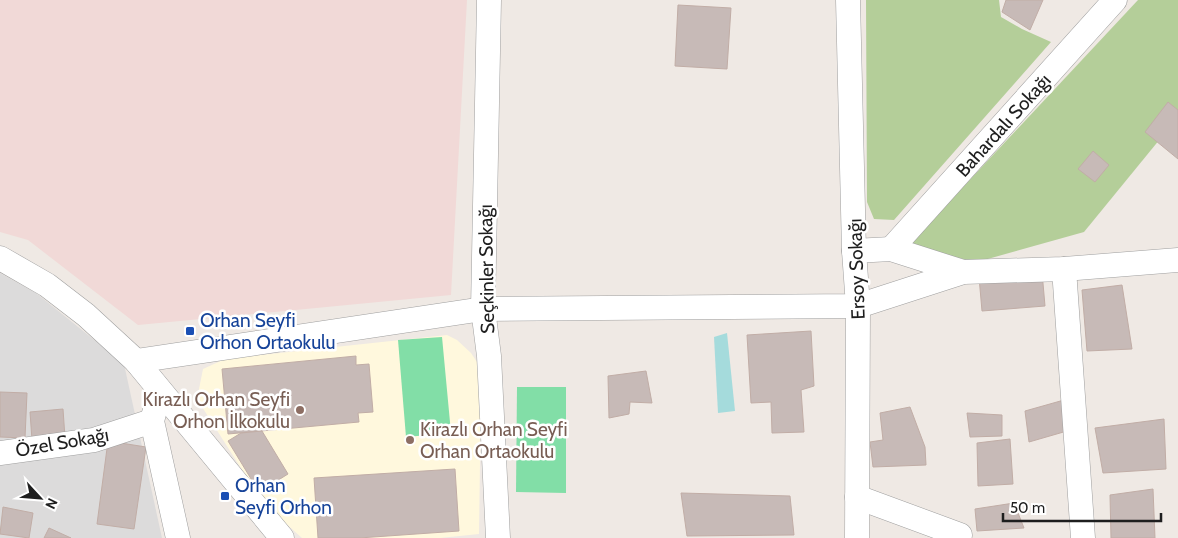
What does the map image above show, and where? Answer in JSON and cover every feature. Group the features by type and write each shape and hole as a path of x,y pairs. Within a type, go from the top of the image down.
{"street":[{"name":"Seçkinler Sokağı","path":"489,0 483,309 489,356 498,538"},
{"name":"Ersoy Sokağı","path":"848,0 854,251 858,306 857,538"},
{"name":"Bahardalı Sokağı","path":"890,250 1115,0"},
{"path":"854,251 890,250 964,272"},
{"path":"0,258 47,285 86,315 136,361 282,538"},
{"path":"136,361 483,309 858,306 964,272 1064,269 1178,260"},
{"path":"1064,269 1083,538"},
{"path":"161,390 152,420 178,538"},
{"name":"Özel Sokağı","path":"0,453 94,440 152,420"},
{"path":"857,497 960,535"}],"shaded area":[{"path":"0,0 467,0 451,295 138,325 28,240 0,232"},
{"path":"0,273 36,293 124,364 162,538 0,538"},
{"path":"447,335 457,340 471,353 479,365 481,394 479,534 440,538 302,538 272,511 253,487 197,399 203,369 225,359"}],"green space":[{"path":"866,0 999,0 1001,17 1051,42 894,220 874,219 867,202"},
{"path":"1138,0 1178,0 1178,117 1084,232 977,262 907,247"},
{"path":"442,337 451,433 406,437 398,340"},
{"path":"517,387 566,387 566,493 516,492"}],"water":[{"path":"727,333 735,411 718,413 714,337"}],"building":[{"path":"1006,0 1043,0 1030,30 1002,12"},
{"path":"678,5 731,8 727,69 675,66"},
{"path":"1168,102 1178,110 1178,159 1145,132"},
{"path":"1093,151 1109,165 1095,182 1078,169"},
{"path":"1042,272 1045,306 982,311 979,277"},
{"path":"1122,285 1132,349 1087,351 1082,290"},
{"path":"811,331 814,386 801,390 804,432 772,433 771,402 751,403 747,335"},
{"path":"356,356 356,365 369,364 373,412 358,413 359,422 228,434 222,369"},
{"path":"646,371 652,403 630,402 629,414 609,418 608,376"},
{"path":"0,392 27,393 25,438 0,437"},
{"path":"1064,400 1067,431 1029,442 1025,411"},
{"path":"910,407 925,447 926,465 873,467 870,442 883,440 880,413"},
{"path":"63,409 65,438 32,440 30,412"},
{"path":"967,413 1002,415 1002,436 970,437"},
{"path":"1164,419 1166,469 1103,473 1095,428"},
{"path":"262,431 288,474 259,492 228,441 241,433"},
{"path":"1010,439 1013,484 978,486 977,443"},
{"path":"108,441 146,447 134,529 97,524"},
{"path":"455,469 459,531 359,538 318,538 314,478"},
{"path":"1153,489 1155,538 1111,538 1110,495"},
{"path":"681,493 790,496 794,535 687,536"},
{"path":"1014,503 1024,528 977,531 975,509"},
{"path":"3,507 33,513 29,538 0,534"},
{"path":"49,528 71,538 44,538"}],"place":[{"name":"Orhan Seyfi Orhon Ortaokulu","path":"190,331"},
{"name":"Kirazlı Orhan Seyfi Orhon İlkokulu","path":"300,410"},
{"name":"Kirazlı Orhan Seyfi Orhan Ortaokulu","path":"410,440"},
{"name":"Orhan Seyfi Orhon","path":"225,496"}]}
